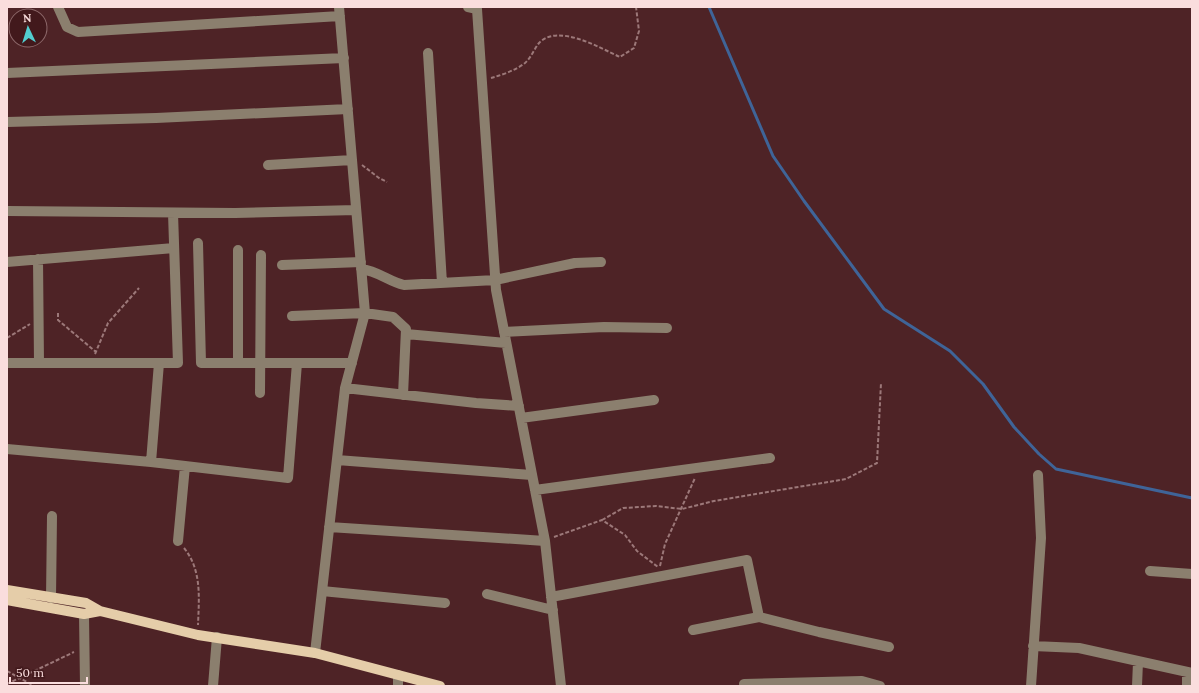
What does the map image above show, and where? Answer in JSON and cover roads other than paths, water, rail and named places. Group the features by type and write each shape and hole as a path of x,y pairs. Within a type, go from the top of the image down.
{"main road":[{"path":"7,590 86,603 100,611 216,638 315,653 440,686"},
{"path":"7,600 84,614 100,611"}],"street":[{"path":"58,7 67,27 78,32 340,11 365,313 345,388 315,653"},
{"path":"468,7 477,9 495,280 545,541 561,686"},
{"path":"428,53 442,283"},
{"path":"7,73 344,58"},
{"path":"7,122 163,118 348,109"},
{"path":"268,165 352,162"},
{"path":"7,211 234,213 356,210"},
{"path":"7,363 178,363 174,213"},
{"path":"198,243 201,363 352,363"},
{"path":"7,262 174,248"},
{"path":"238,250 238,363"},
{"path":"260,393 261,255"},
{"path":"38,259 39,363"},
{"path":"282,265 361,266 376,272 394,283 404,285 495,280 575,263 601,262"},
{"path":"292,316 365,313 393,317 406,329 403,395"},
{"path":"504,332 604,327 667,328"},
{"path":"406,334 506,343"},
{"path":"151,462 159,363"},
{"path":"7,449 151,462 288,478 297,363"},
{"path":"345,388 519,406"},
{"path":"521,418 654,400"},
{"path":"535,490 770,458"},
{"path":"337,460 532,475"},
{"path":"178,541 185,466"},
{"path":"1031,686 1041,538 1038,475"},
{"path":"51,598 52,516"},
{"path":"329,527 545,541"},
{"path":"551,597 658,572 747,560 759,617"},
{"path":"1150,572 1192,574"},
{"path":"322,591 446,603"},
{"path":"487,594 553,610"},
{"path":"84,614 86,686"},
{"path":"693,630 759,617 889,647"},
{"path":"214,686 216,638"},
{"path":"1033,646 1080,648 1138,662 1190,672 1187,686"},
{"path":"1137,686 1138,662"},
{"path":"398,675 398,686"},
{"path":"744,684 862,680 880,686"}],"waterway":[{"path":"709,7 773,156 804,201 884,309 950,351 983,384 1014,427 1039,454 1056,469 1192,498"}]}
